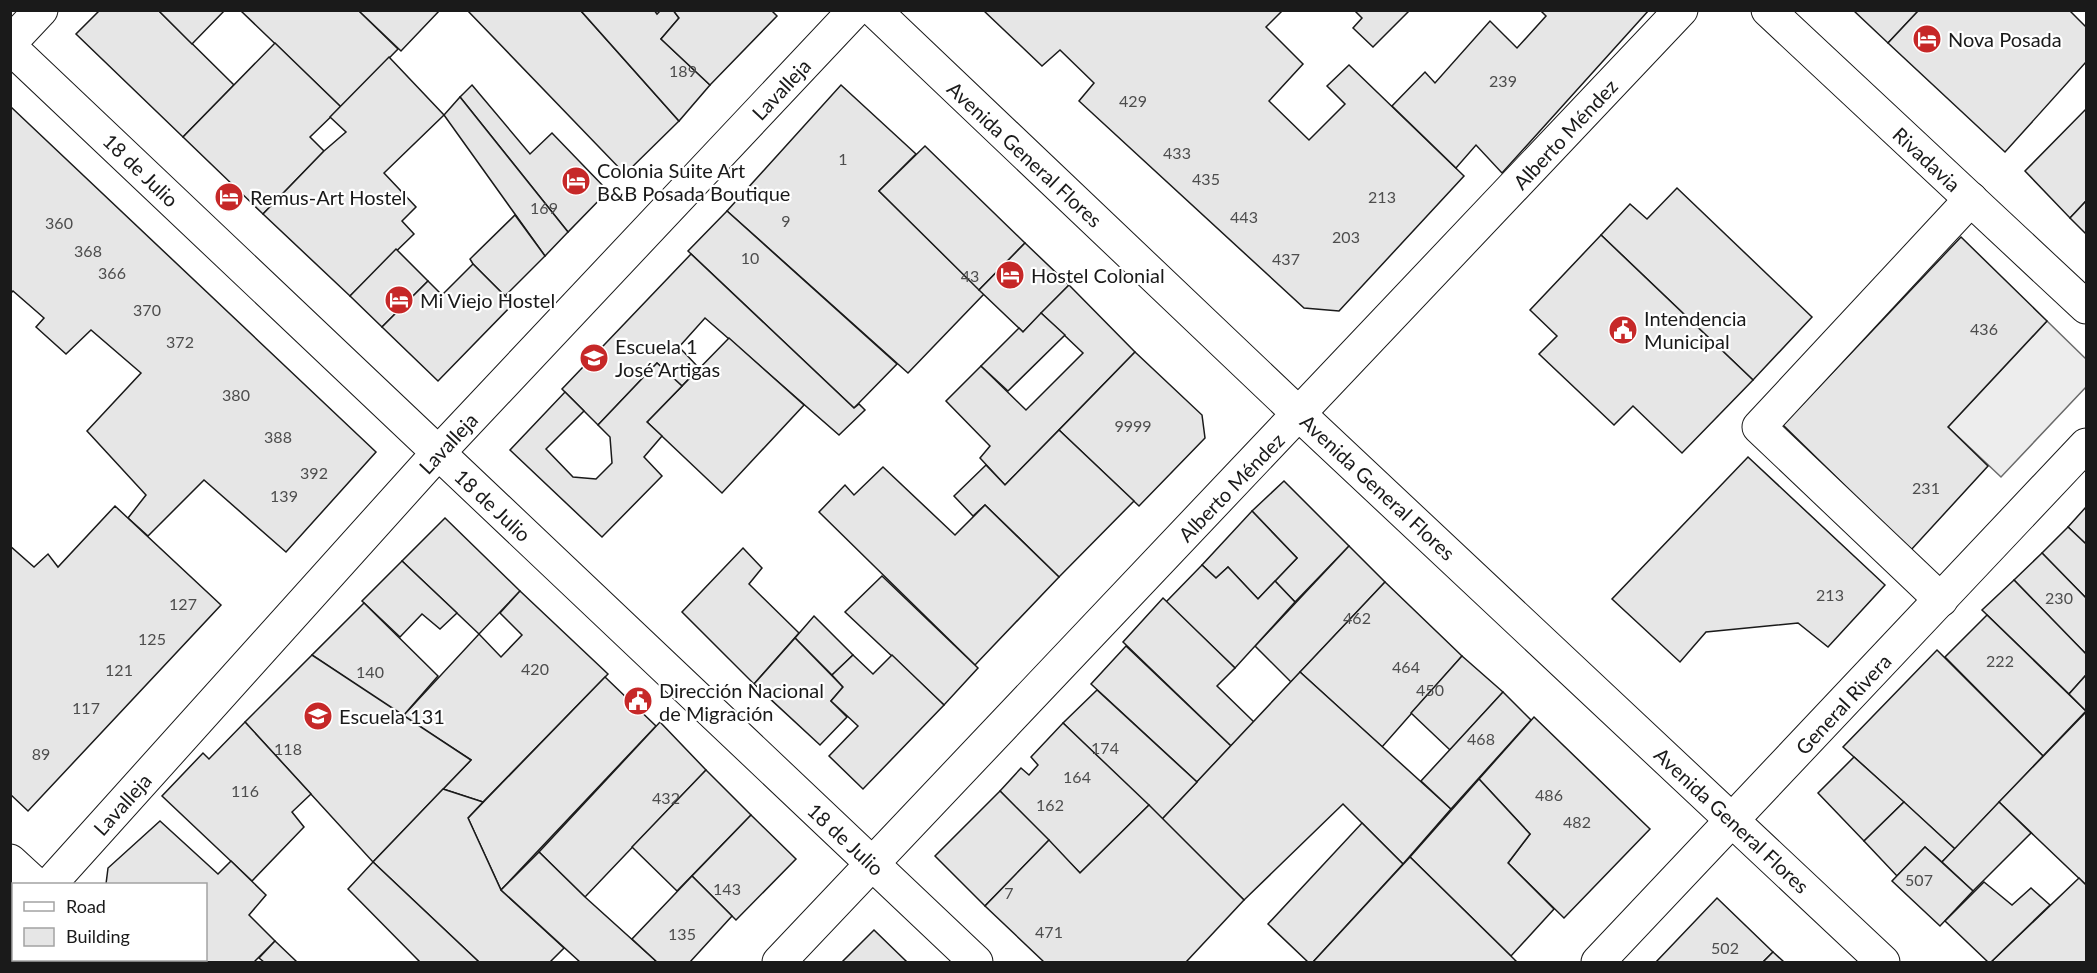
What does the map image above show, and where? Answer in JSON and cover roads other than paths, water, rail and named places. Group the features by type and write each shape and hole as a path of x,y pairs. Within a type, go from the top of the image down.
{"street":[{"path":"10,45 41,10"},
{"name":"Lavalleja","path":"52,883 438,453 855,10"},
{"name":"Avenida General Flores","path":"874,10 1300,415 1884,963"},
{"name":"Alberto Méndez","path":"779,963 1681,10"},
{"name":"Rivadavia","path":"1768,10 2086,307"},
{"name":"18 de Julio","path":"10,45 976,963"},
{"path":"1941,600 1759,427 1971,199"},
{"name":"General Rivera","path":"1598,963 2086,445"},
{"path":"10,861 33,883"}],"place":[{"name":"Nova Posada","path":"1927,39"},
{"name":"Colonia Suite Art B&B Posada Boutique","path":"576,181"},
{"name":"Remus-Art Hostel","path":"229,197"},
{"name":"Hostel Colonial","path":"1010,275"},
{"name":"Mi Viejo Hostel","path":"399,300"},
{"name":"Intendencia Municipal","path":"1623,330"},
{"name":"Escuela 1 José Artigas","path":"594,358"},
{"name":"Dirección Nacional de Migración","path":"638,701"},
{"name":"Escuela 131","path":"318,716"}]}
